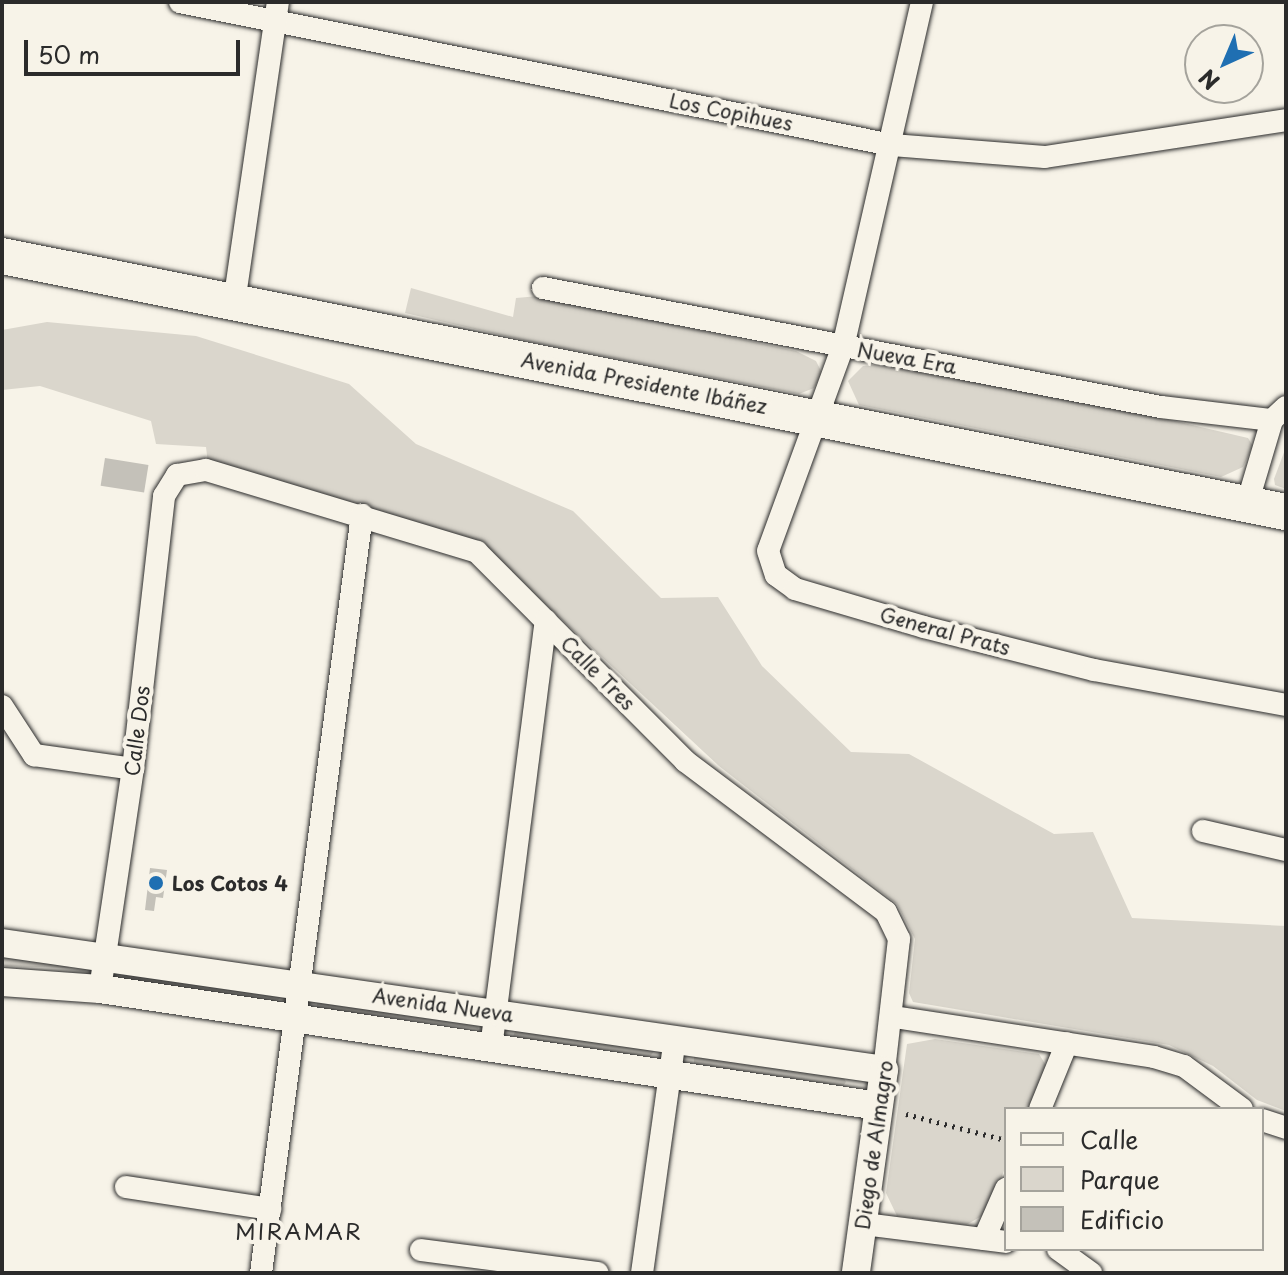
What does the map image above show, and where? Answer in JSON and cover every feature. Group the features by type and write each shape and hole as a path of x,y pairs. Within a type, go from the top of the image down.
{"main road":[{"name":"Avenida Presidente Ibáñez","path":"2,256 1286,512"}],"street":[{"name":"Los Copihues","path":"180,2 277,11 892,145 1045,157 1286,120"},
{"name":"General Prats","path":"922,2 892,145 843,346 768,551 784,583 924,627 1094,670 1286,705"},
{"path":"234,303 277,11"},
{"name":"Nueva Era","path":"543,288 1161,407 1279,414 1247,504"},
{"name":"Calle Tres","path":"177,475 206,470 477,552 685,761 894,921 899,939 894,1017"},
{"name":"Calle Dos","path":"100,989 133,769 164,496 177,475"},
{"path":"261,1273 302,984 362,515"},
{"path":"491,1048 546,621"},
{"path":"2,706 34,755 133,769"},
{"path":"1203,831 1286,850"},
{"name":"Avenida Nueva","path":"2,943 106,955 884,1070"},
{"name":"Avenida Nueva","path":"2,982 100,989 878,1106"},
{"path":"894,1017 1067,1043 1184,1066 1239,1107"},
{"name":"Diego de Almagro","path":"856,1273 878,1106 894,1017"},
{"path":"642,1273 675,1039"},
{"path":"1041,1107 1067,1043"},
{"path":"1264,1121 1286,1128"},
{"path":"126,1187 270,1209"},
{"path":"864,1224 995,1241 1004,1198"},
{"path":"421,1250 598,1273"},
{"path":"1061,1251 1091,1273"}],"path":[{"path":"878,1106 1004,1139"}],"green space":[{"path":"411,288 513,317 516,298 539,296 796,351 816,361 822,373 814,388 799,394 532,342 405,313"},
{"path":"47,322 196,336 349,384 416,444 573,511 661,598 718,597 762,666 851,752 909,754 1054,834 1093,832 1132,918 1286,926 1286,1111 1257,1100 1213,1066 1169,1045 913,1002 909,993 915,939 897,904 719,766 485,548 208,464 206,447 156,444 151,421 40,386 2,390 2,330"},
{"path":"880,364 1149,415 1248,438 1253,446 1243,467 1221,477 859,405 848,381 863,366"},
{"path":"1286,447 1286,489 1275,485 1274,479"},
{"path":"2,957 68,963 69,968 2,966"},
{"path":"122,973 277,993 280,998 276,1002 123,979"},
{"path":"318,999 477,1022 478,1029 316,1009"},
{"path":"516,1029 654,1051 649,1058 519,1039 513,1037"},
{"path":"935,1039 1039,1054 1047,1067 1031,1107 1004,1107 1004,1171 987,1213 966,1225 897,1216 886,1193 907,1044"},
{"path":"694,1054 844,1078 846,1082 843,1086 694,1065"}],"building":[{"path":"105,458 148,465 144,493 101,486"},
{"name":"Los Cotos 4","path":"150,868 167,870 163,898 156,897 154,911 145,910"}],"place":[{"name":"Los Cotos 4","path":"156,883"}],"district":[{"name":"MIRAMAR","path":"299,1231"}]}
